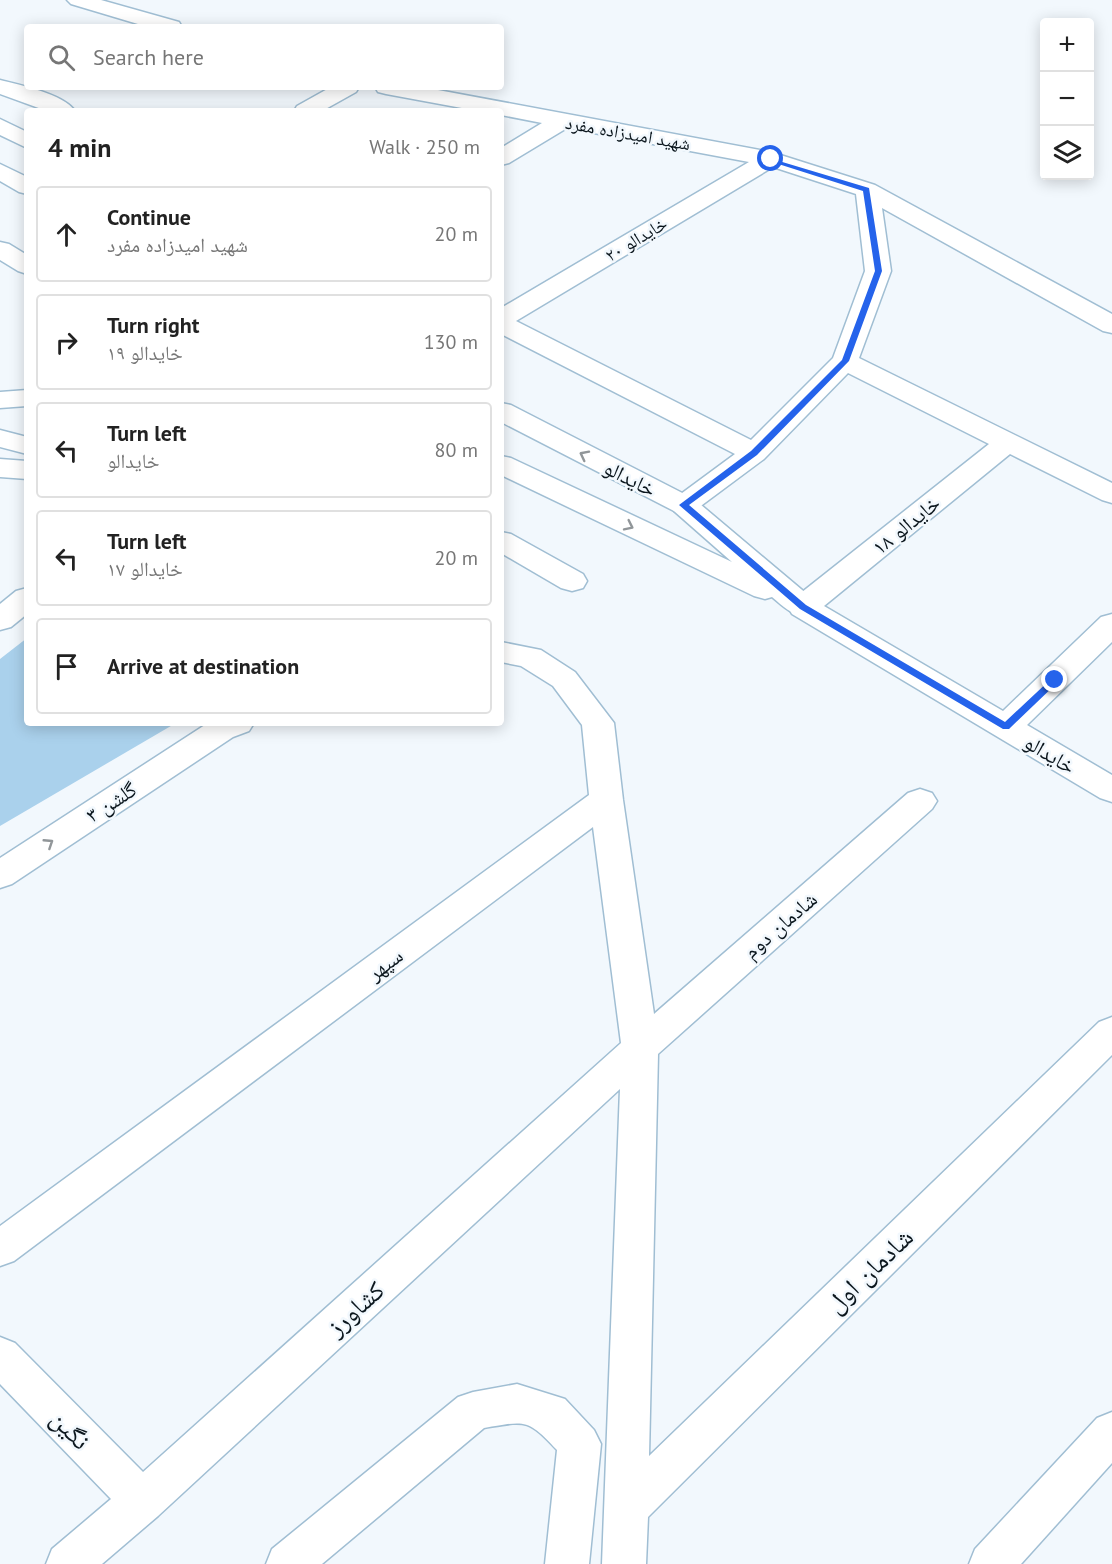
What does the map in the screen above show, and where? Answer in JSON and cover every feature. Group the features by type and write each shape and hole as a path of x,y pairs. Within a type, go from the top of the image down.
{"street":[{"path":"78,0 161,24"},
{"path":"0,87 48,102 59,108"},
{"path":"310,108 343,90"},
{"name":"شهید امیدزاده مفرد","path":"402,90 495,108"},
{"name":"شهید امیدزاده مفرد","path":"504,110 771,159 867,190"},
{"path":"504,156 562,121"},
{"path":"0,126 24,139"},
{"name":"خایدالو ۲۰","path":"504,317 771,159"},
{"path":"0,171 24,185"},
{"path":"867,190 1112,325"},
{"path":"684,505 754,453 845,361 879,271 867,190"},
{"path":"0,249 24,264"},
{"path":"504,326 754,453"},
{"path":"845,361 1112,494"},
{"path":"0,400 24,398"},
{"name":"خایدالو","path":"504,413 684,505 803,607"},
{"path":"0,438 24,445"},
{"name":"خایدالو ۱۸","path":"803,607 1008,442"},
{"name":"خایدالو","path":"504,465 803,607 1112,790"},
{"path":"0,468 24,470"},
{"path":"504,543 572,581"},
{"path":"0,620 24,600"},
{"path":"1006,727 1112,624"},
{"path":"504,653 530,657 564,679 598,723 606,800 640,1048 624,1564"},
{"name":"گلشن ۳","path":"0,875 224,726"},
{"name":"سپهر","path":"0,1249 606,800"},
{"name":"شادمان دوم","path":"640,1048 920,801"},
{"name":"شادمان اول","path":"626,1508 1112,1032"},
{"name":"کشاورز","path":"68,1564 142,1501 640,1048"},
{"name":"نگین","path":"0,1356 142,1501"},
{"path":"288,1564 473,1411 517,1402 550,1413 579,1444 567,1564"},
{"path":"991,1564 1112,1432"}],"shaded area":[{"path":"24,640 24,726 171,726 0,826 0,659"}],"route":[{"path":"771,159 867,190 879,271 845,361 754,453 684,505 803,607 1006,727 1055,680"}]}
